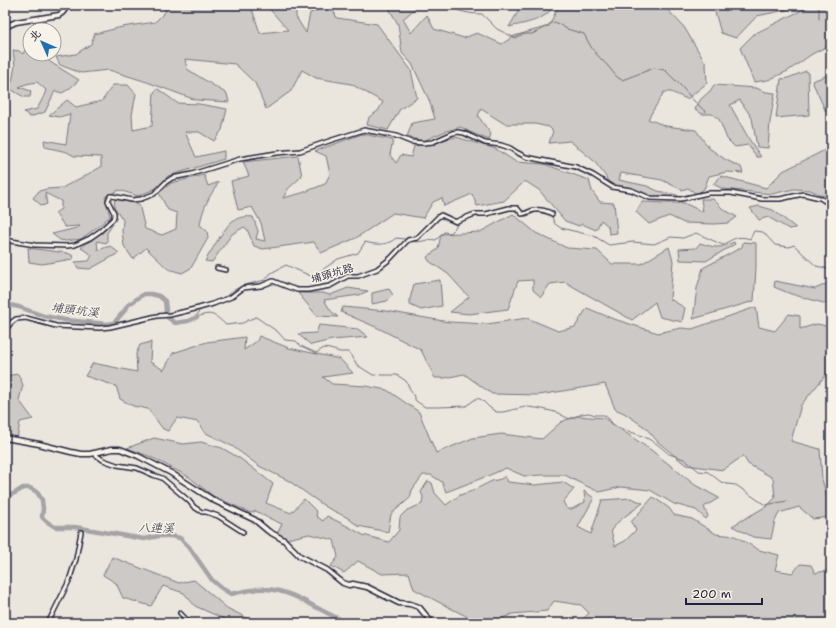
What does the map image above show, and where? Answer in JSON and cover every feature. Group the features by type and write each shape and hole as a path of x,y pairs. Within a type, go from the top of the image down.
{"street":[{"path":"5,27 16,22 60,15 64,12 66,8 65,5"},
{"path":"5,240 35,246 75,245 90,238 113,219 114,213 108,201 110,196 141,200 154,194 172,178 192,174 240,159 300,151 364,130 396,136 418,143 433,142 453,133 464,133 485,143 510,148 526,157 576,167 612,186 631,190 650,198 681,199 708,193 731,192 762,199 780,199 803,194 820,198 831,205"},
{"name":"埔頭坑路","path":"5,330 16,319 26,318 56,326 110,327 157,316 174,314 213,304 231,297 243,288 261,286 273,282 283,284 297,290 308,290 330,286 348,276 358,276 377,269 390,259 408,240 417,238 434,220 441,215 456,222 475,214 486,214 509,208 517,208 522,214 536,210 548,211 552,214"},
{"path":"217,268 226,270"},
{"path":"5,438 81,454 120,449 138,456 171,473 213,500 255,520 268,531 284,540 300,556 327,570 343,583 367,587 399,603 419,607 432,623"},
{"path":"93,453 103,460 117,465 137,468 162,478 194,507 202,512 213,513 243,532"},
{"path":"54,623 49,622 69,581 76,559 81,532"},
{"path":"180,613 190,623"}],"shaded area":[{"path":"161,5 211,5 224,8 251,6 260,33 288,30 266,5 296,5 296,17 306,33 310,13 331,6 337,18 377,24 411,70 417,98 400,109 388,130 367,125 369,117 378,111 383,102 351,84 316,78 302,70 291,91 266,109 255,83 235,64 185,59 187,69 227,94 229,102 196,100 109,70 81,73 60,65 58,62 62,62 62,56 76,54 91,44 94,34 122,27 155,22 166,11"},
{"path":"387,5 418,6 403,19 411,33 427,15 434,29 464,38 477,33 502,44 514,36 549,26 559,5 663,5 684,27 706,64 707,83 687,99 671,92 664,92 648,119 666,126 696,130 709,148 726,160 741,167 743,173 727,172 709,176 704,189 697,194 688,188 682,190 662,180 621,173 619,180 647,186 658,191 678,196 677,198 648,198 608,182 594,161 570,141 549,143 553,131 549,127 535,124 505,124 481,109 478,116 491,134 489,140 461,127 446,131 423,141 407,137 412,123 435,119 429,100 412,64 402,53 398,24"},
{"path":"522,5 554,5 546,15 540,18 509,27"},
{"path":"713,5 794,5 786,10 757,16 736,38 721,33"},
{"path":"811,5 831,5 831,52 826,47 812,54 788,71 768,80 754,82 740,48 754,34"},
{"path":"13,50 22,53 22,62 50,62 79,80 62,93 55,91 45,112 30,117 24,112 37,109 46,90 37,82 26,84 19,87 31,91 30,97 24,97 5,86 5,81 12,82 15,66"},
{"path":"806,71 808,72 809,115 776,118 781,79"},
{"path":"831,74 831,113 826,112 812,81"},
{"path":"113,85 128,85 136,94 132,115 133,130 152,126 154,92 158,89 177,103 199,104 227,109 222,130 214,141 199,132 185,132 196,157 224,151 224,159 168,176 157,188 138,196 119,190 105,197 110,216 100,225 81,239 66,241 60,240 52,234 80,226 65,227 55,213 61,209 61,201 45,193 47,204 42,206 33,198 39,191 62,188 101,167 101,157 74,156 67,152 45,147 44,140 66,144 70,114 59,117 49,115 67,100 76,107 102,101"},
{"path":"714,85 756,88 766,92 775,93 770,122 768,148 757,147 752,118 740,100 730,105 761,157 757,157 748,145 735,147 727,139 719,119 712,114 702,114 695,109 701,99"},
{"path":"362,134 393,140 390,155 396,163 401,155 411,157 414,146 456,137 496,149 516,162 544,164 589,180 592,191 600,202 614,203 617,233 609,234 608,226 601,220 596,230 582,224 579,226 565,221 539,190 525,181 504,201 477,206 472,194 444,206 442,198 433,202 423,218 393,213 356,238 321,253 314,242 263,249 254,246 247,229 244,227 232,234 212,262 205,261 227,227 231,222 239,218 253,217 258,231 256,239 265,241 261,223 252,207 238,210 231,181 249,176 243,162 298,156 302,176 288,189 283,198 302,193 325,184 330,174 326,156 315,151"},
{"path":"831,148 831,199 810,190 794,189 772,194 723,189 713,184 721,176 766,188 783,171"},
{"path":"204,175 208,186 219,182 207,202 201,219 200,225 207,231 208,238 191,268 182,273 168,269 146,248 133,259 124,246 122,231 123,220 114,207 115,199 139,204 145,229 162,235 176,229 177,213 168,210 159,193 171,183"},
{"path":"701,199 713,199 723,209 737,217 729,223 714,224 684,223 669,216 649,224 636,212 642,202 644,202 684,203 703,212"},
{"path":"759,206 773,210 796,228 789,229 768,217 759,220 750,208"},
{"path":"513,214 536,233 567,248 597,250 612,264 641,264 669,247 673,261 670,299 685,308 682,322 660,317 655,302 632,320 565,282 550,284 541,297 533,290 533,280 518,281 508,309 469,314 450,312 469,297 448,274 429,261 427,257 438,249 441,234 480,232"},
{"path":"112,223 113,224 107,233 107,242 97,241 98,250 110,246 119,253 90,269 78,268 75,262 89,261 92,255 81,248"},
{"path":"734,242 735,244 706,261 680,260 679,249 696,248 700,243 717,247"},
{"path":"743,242 756,243 754,301 693,319 697,288 703,268 742,247"},
{"path":"28,248 67,253 72,255 73,259 42,264 29,262"},
{"path":"440,280 442,306 421,310 410,305 414,284"},
{"path":"775,281 815,289 831,282 831,303 827,304 791,294 774,287"},
{"path":"348,288 368,291 359,295 324,300 331,311 338,317 317,316 298,293 323,293 330,295"},
{"path":"389,289 393,295 387,301 372,304 372,293"},
{"path":"343,307 386,311 449,322 487,324 527,318 558,331 575,327 587,308 611,318 658,333 681,328 692,329 756,307 759,327 775,331 789,314 800,316 800,329 817,324 831,327 831,374 829,371 801,405 791,441 820,449 822,479 831,517 813,519 799,507 779,513 775,521 771,539 753,537 732,526 767,506 775,498 773,478 748,464 743,456 723,470 686,465 658,442 646,428 624,413 615,409 605,384 539,395 492,394 464,374 445,378 435,378 421,350 378,328 341,312"},
{"path":"319,325 358,329 368,337 332,340 311,345 298,334 316,333"},
{"path":"259,336 289,348 340,359 353,373 323,377 332,384 366,386 387,390 419,412 436,453 473,438 501,434 542,439 561,422 576,416 604,418 651,450 695,485 719,498 704,507 708,516 706,519 696,510 674,504 650,490 621,487 599,492 565,475 524,476 506,468 446,492 442,482 431,475 423,475 412,490 410,498 391,514 388,532 358,526 348,518 326,507 289,481 259,466 232,446 204,432 198,422 177,418 168,431 163,429 148,409 133,406 120,399 116,386 85,376 93,363 137,372 136,354 140,345 151,342 150,362 164,370 173,353 207,342 245,337 244,350 257,341"},
{"path":"18,374 23,385 19,400 33,419 20,422 17,439 5,436 5,376"},
{"path":"154,438 183,444 201,442 222,448 241,459 273,484 266,503 291,513 304,499 317,512 316,516 323,521 327,516 363,535 389,542 399,530 400,517 407,510 422,504 423,497 421,492 428,481 432,483 435,493 446,505 460,495 492,481 501,479 505,476 508,482 535,485 563,482 574,489 563,502 567,509 572,509 585,502 584,491 594,498 578,527 591,534 602,500 631,498 643,503 620,520 611,530 615,546 625,541 636,530 631,522 653,497 669,508 674,515 692,519 716,534 735,536 759,550 779,555 775,570 793,573 800,564 811,565 815,573 831,570 831,623 588,623 581,621 589,613 581,605 554,601 547,611 512,614 499,620 470,618 414,589 409,573 382,574 358,561 344,573 331,566 338,557 334,540 309,534 287,539 277,534 282,524 256,511 251,513 213,496 189,477 151,457 127,448"},
{"path":"112,557 179,583 194,580 227,608 257,623 225,623 224,619 195,606 184,593 163,586 151,606 123,598 116,583 103,575"}],"waterway":[{"path":"448,5 464,12 482,14 497,29 515,38 521,35 532,34 555,22 567,29 584,34 591,47 617,77 622,80 654,68 665,70 706,112"},
{"path":"819,5 819,19"},
{"name":"埔頭坑溪","path":"462,221 474,217 486,216 511,210"},
{"name":"埔頭坑溪","path":"514,210 520,215 527,216 536,212 551,215 555,224 561,228 594,236 609,245 633,242 654,244 671,237 683,238 696,233 723,245 736,238 742,237 750,239 754,231 763,232 775,245 789,247 794,245 816,266 831,268"},
{"name":"埔頭坑溪","path":"412,241 418,242 436,240 444,232 451,233 459,222"},
{"name":"埔頭坑溪","path":"210,303 215,300 225,298 234,290 245,285 265,280 271,273 286,265 313,277 338,259 358,253 365,242 385,244 396,238 405,239"},
{"name":"埔頭坑溪","path":"5,304 19,307 44,316 65,320 107,324 114,323 128,305 144,294 151,294 159,296 165,301 165,315"},
{"name":"埔頭坑溪","path":"197,316 199,311 202,309"},
{"path":"197,317 210,314 226,325 243,323 256,317 278,332 285,340 296,341 301,346 316,353 324,348 340,352 349,352 357,365 373,375 376,375"},
{"name":"埔頭坑溪","path":"167,317 175,323 188,321 197,317"},
{"path":"380,375 397,375 406,381 416,401 425,407 466,406 477,398 482,400 496,412 525,407"},
{"path":"528,407 555,412 570,419 589,413 604,415 614,426 645,437 657,444 669,454 684,459 699,471 708,472 721,482 736,485 765,505 787,501"},
{"name":"八連溪","path":"5,497 23,488 30,488 37,492 42,500 42,517 55,527 75,527 144,539 159,536 180,538 189,547 212,580 231,594 257,589 276,590 287,593 350,623"}]}
